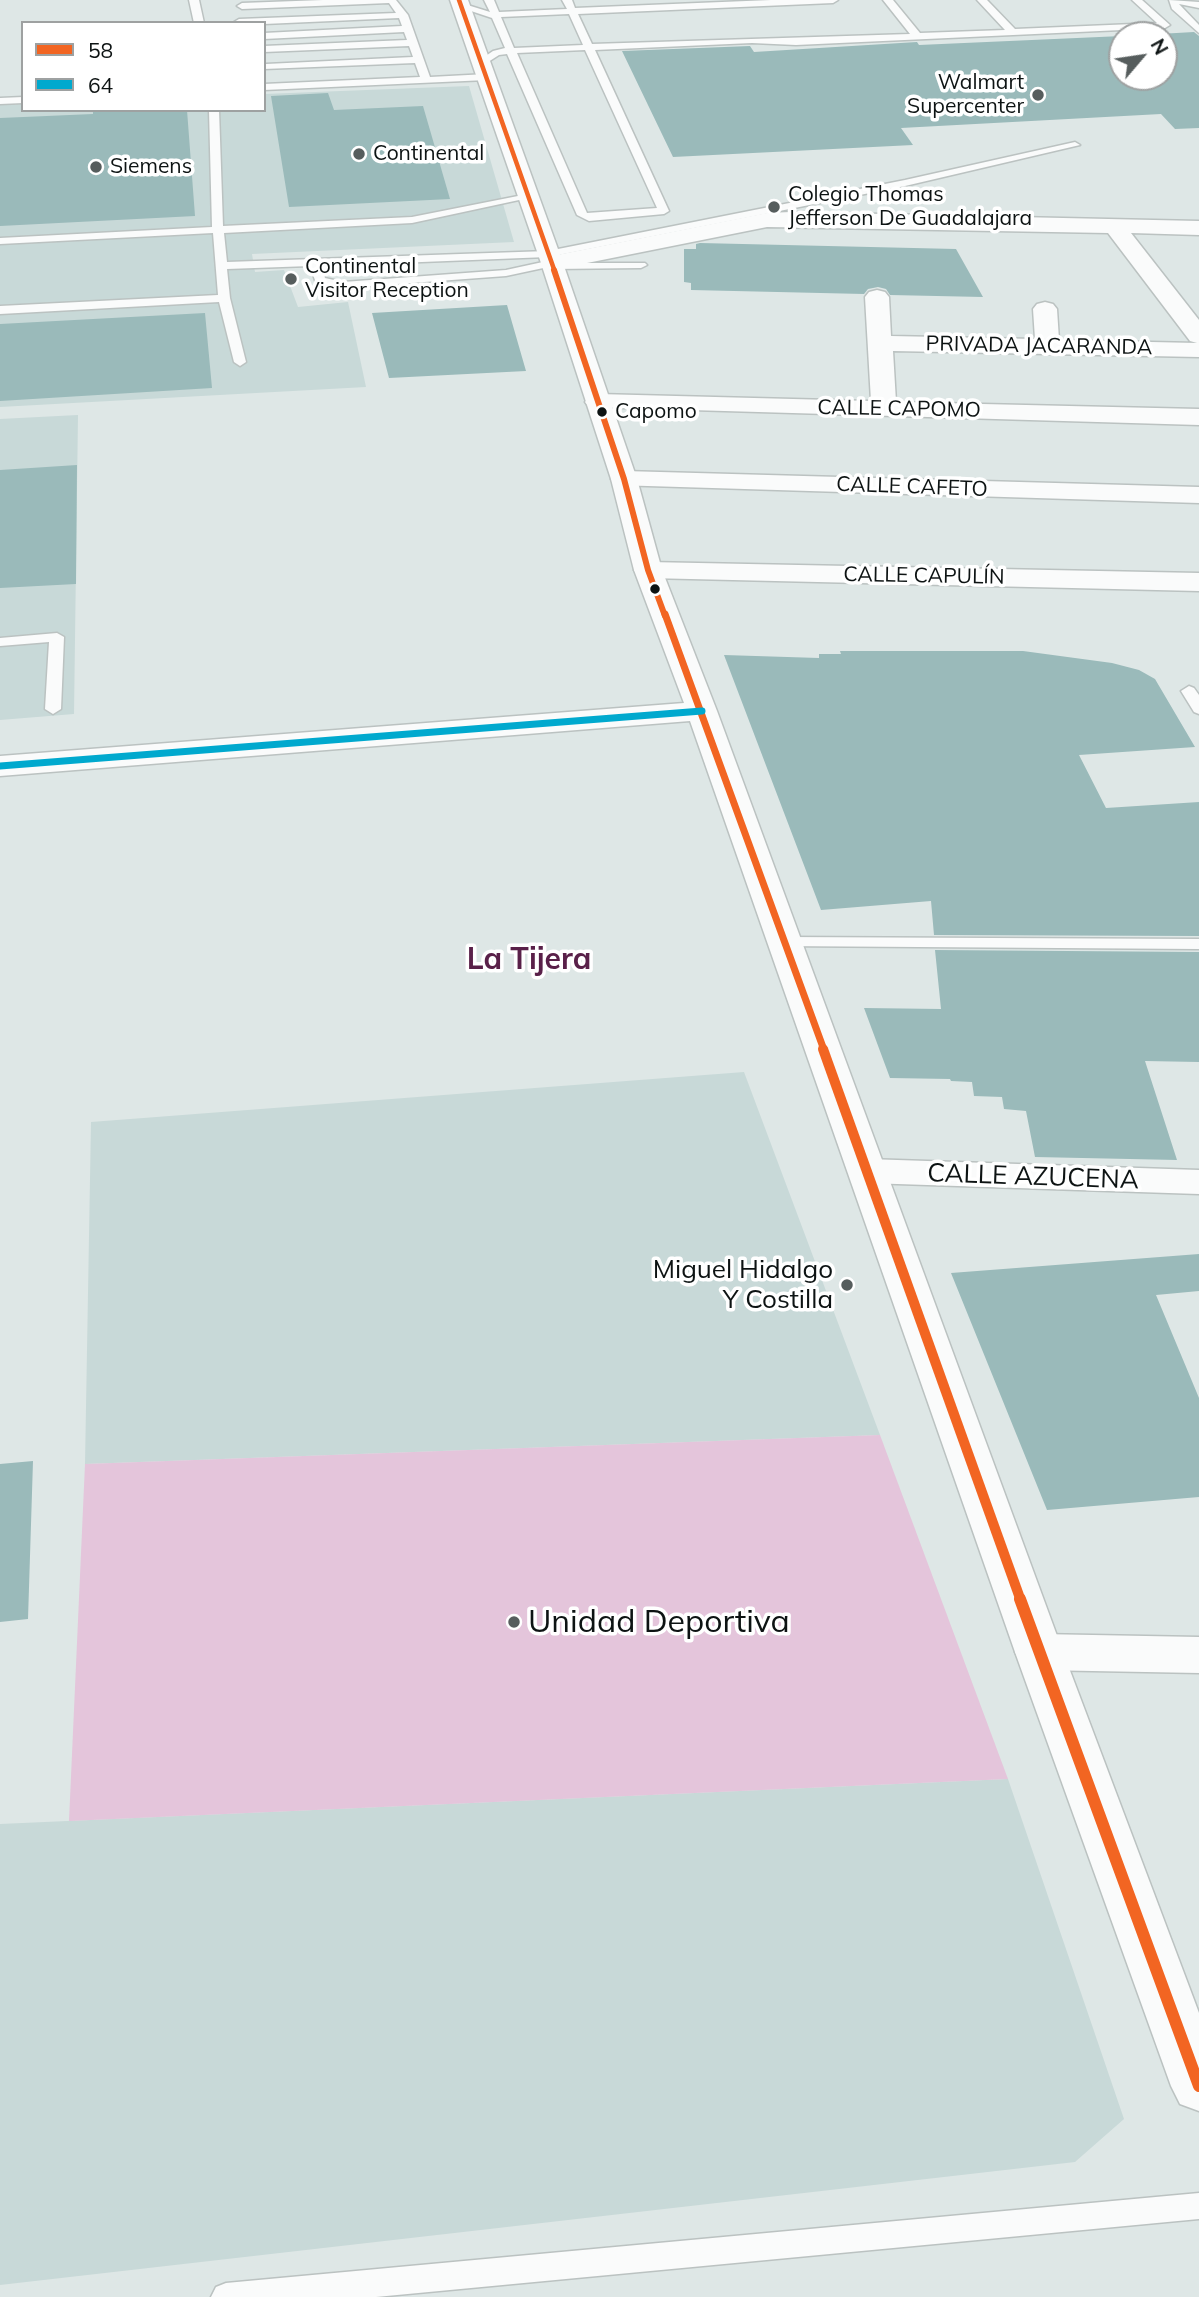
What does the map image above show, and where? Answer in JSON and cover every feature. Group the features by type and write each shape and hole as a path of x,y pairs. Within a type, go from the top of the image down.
{"street":[{"path":"484,31 528,197 624,479 648,570 702,711 1039,1652 1199,2086"},
{"path":"551,261 767,220 1199,228"},
{"path":"1114,226 1194,324"},
{"path":"877,297 884,409"},
{"path":"1045,309 1047,346"},
{"name":"PRIVADA JACARANDA","path":"880,343 1199,350"},
{"name":"CALLE CAPOMO","path":"598,402 1199,417"},
{"name":"CALLE CAFETO","path":"624,479 1199,495"},
{"name":"CALLE CAPULÍN","path":"648,570 1199,582"},
{"path":"0,766 702,711"},
{"name":"CALLE AZUCENA","path":"867,1171 1199,1182"},
{"path":"1039,1652 1199,1655"}],"lane":[{"path":"194,0 199,21"},
{"path":"242,6 391,0 403,15 426,80"},
{"path":"484,31 582,215 589,218 664,211 567,0"},
{"path":"266,87 426,80 484,31 572,11 833,0"},
{"path":"888,0 916,36"},
{"path":"982,0 1012,31"},
{"path":"484,31 588,47 1165,25 1137,0"},
{"path":"1199,5 1175,0 1175,7 1199,30"},
{"path":"296,2 311,65"},
{"path":"260,21 403,15"},
{"path":"266,36 408,29"},
{"path":"266,49 413,43"},
{"path":"266,67 419,60"},
{"path":"341,64 349,82"},
{"path":"0,101 21,100"},
{"path":"214,112 218,231 224,298 240,362"},
{"path":"315,264 320,281 343,285 506,272 1075,145"},
{"path":"0,241 412,220 528,197"},
{"path":"221,265 551,261 641,265"},
{"path":"0,310 224,298"},
{"path":"0,642 57,637 53,709"},
{"path":"1189,691 1199,709"},
{"path":"784,942 1199,944"},
{"path":"226,2297 1199,2206"}],"shaded area":[{"path":"469,86 514,242 252,254 255,272 284,270 298,307 348,302 366,387 0,407 0,105 21,104 21,112 266,112 266,94"},
{"path":"78,415 74,714 0,720 0,419"},
{"path":"744,1072 880,1435 85,1464 91,1122"},
{"name":"Unidad Deportiva","path":"880,1435 1008,1779 69,1821 85,1464"},
{"path":"1008,1779 1124,2119 1075,2162 0,2285 0,1824"}],"building":[{"path":"1194,32 1199,36 1199,128 1175,129 1161,114 901,128 913,145 673,157 622,51 750,46 754,52 917,42 919,45 1108,37 1108,91 1178,91 1178,33"},
{"name":"Continental","path":"328,93 334,110 423,106 450,199 289,207 271,96"},
{"name":"Siemens","path":"187,112 195,216 0,226 0,118"},
{"path":"696,244 956,249 983,297 890,295 886,289 878,287 868,289 864,294 691,290 691,283 684,282 684,249 696,249"},
{"path":"507,305 526,371 389,378 372,313"},
{"path":"205,313 212,388 0,401 0,324"},
{"path":"77,465 76,584 0,588 0,470"},
{"path":"840,651 1023,651 1112,663 1139,670 1155,679 1195,747 1079,755 1106,808 1199,802 1199,936 934,935 931,901 821,910 724,655 819,658 819,654 841,654"},
{"path":"935,950 1199,952 1199,1062 1145,1061 1177,1160 1035,1157 1026,1111 1004,1109 1002,1097 974,1096 972,1082 890,1078 864,1008 941,1009"},
{"path":"1199,1254 1199,1291 1156,1295 1199,1398 1199,1497 1047,1510 951,1273"},
{"path":"33,1461 28,1619 0,1622 0,1464"}],"transit line":[{"name":"58","path":"459,0 552,263 624,479 648,570 702,711 1039,1652 1199,2086"},
{"name":"64","path":"0,766 702,711"}],"place":[{"name":"Walmart Supercenter","path":"1038,95"},
{"name":"Continental","path":"359,154"},
{"name":"Siemens","path":"96,167"},
{"name":"Colegio Thomas Jefferson De Guadalajara","path":"774,207"},
{"name":"Continental Visitor Reception","path":"291,279"},
{"name":"Capomo","path":"602,412"},
{"name":"Miguel Hidalgo Y Costilla","path":"847,1285"},
{"name":"Unidad Deportiva","path":"514,1622"}],"district":[{"name":"La Tijera","path":"529,960"}]}
